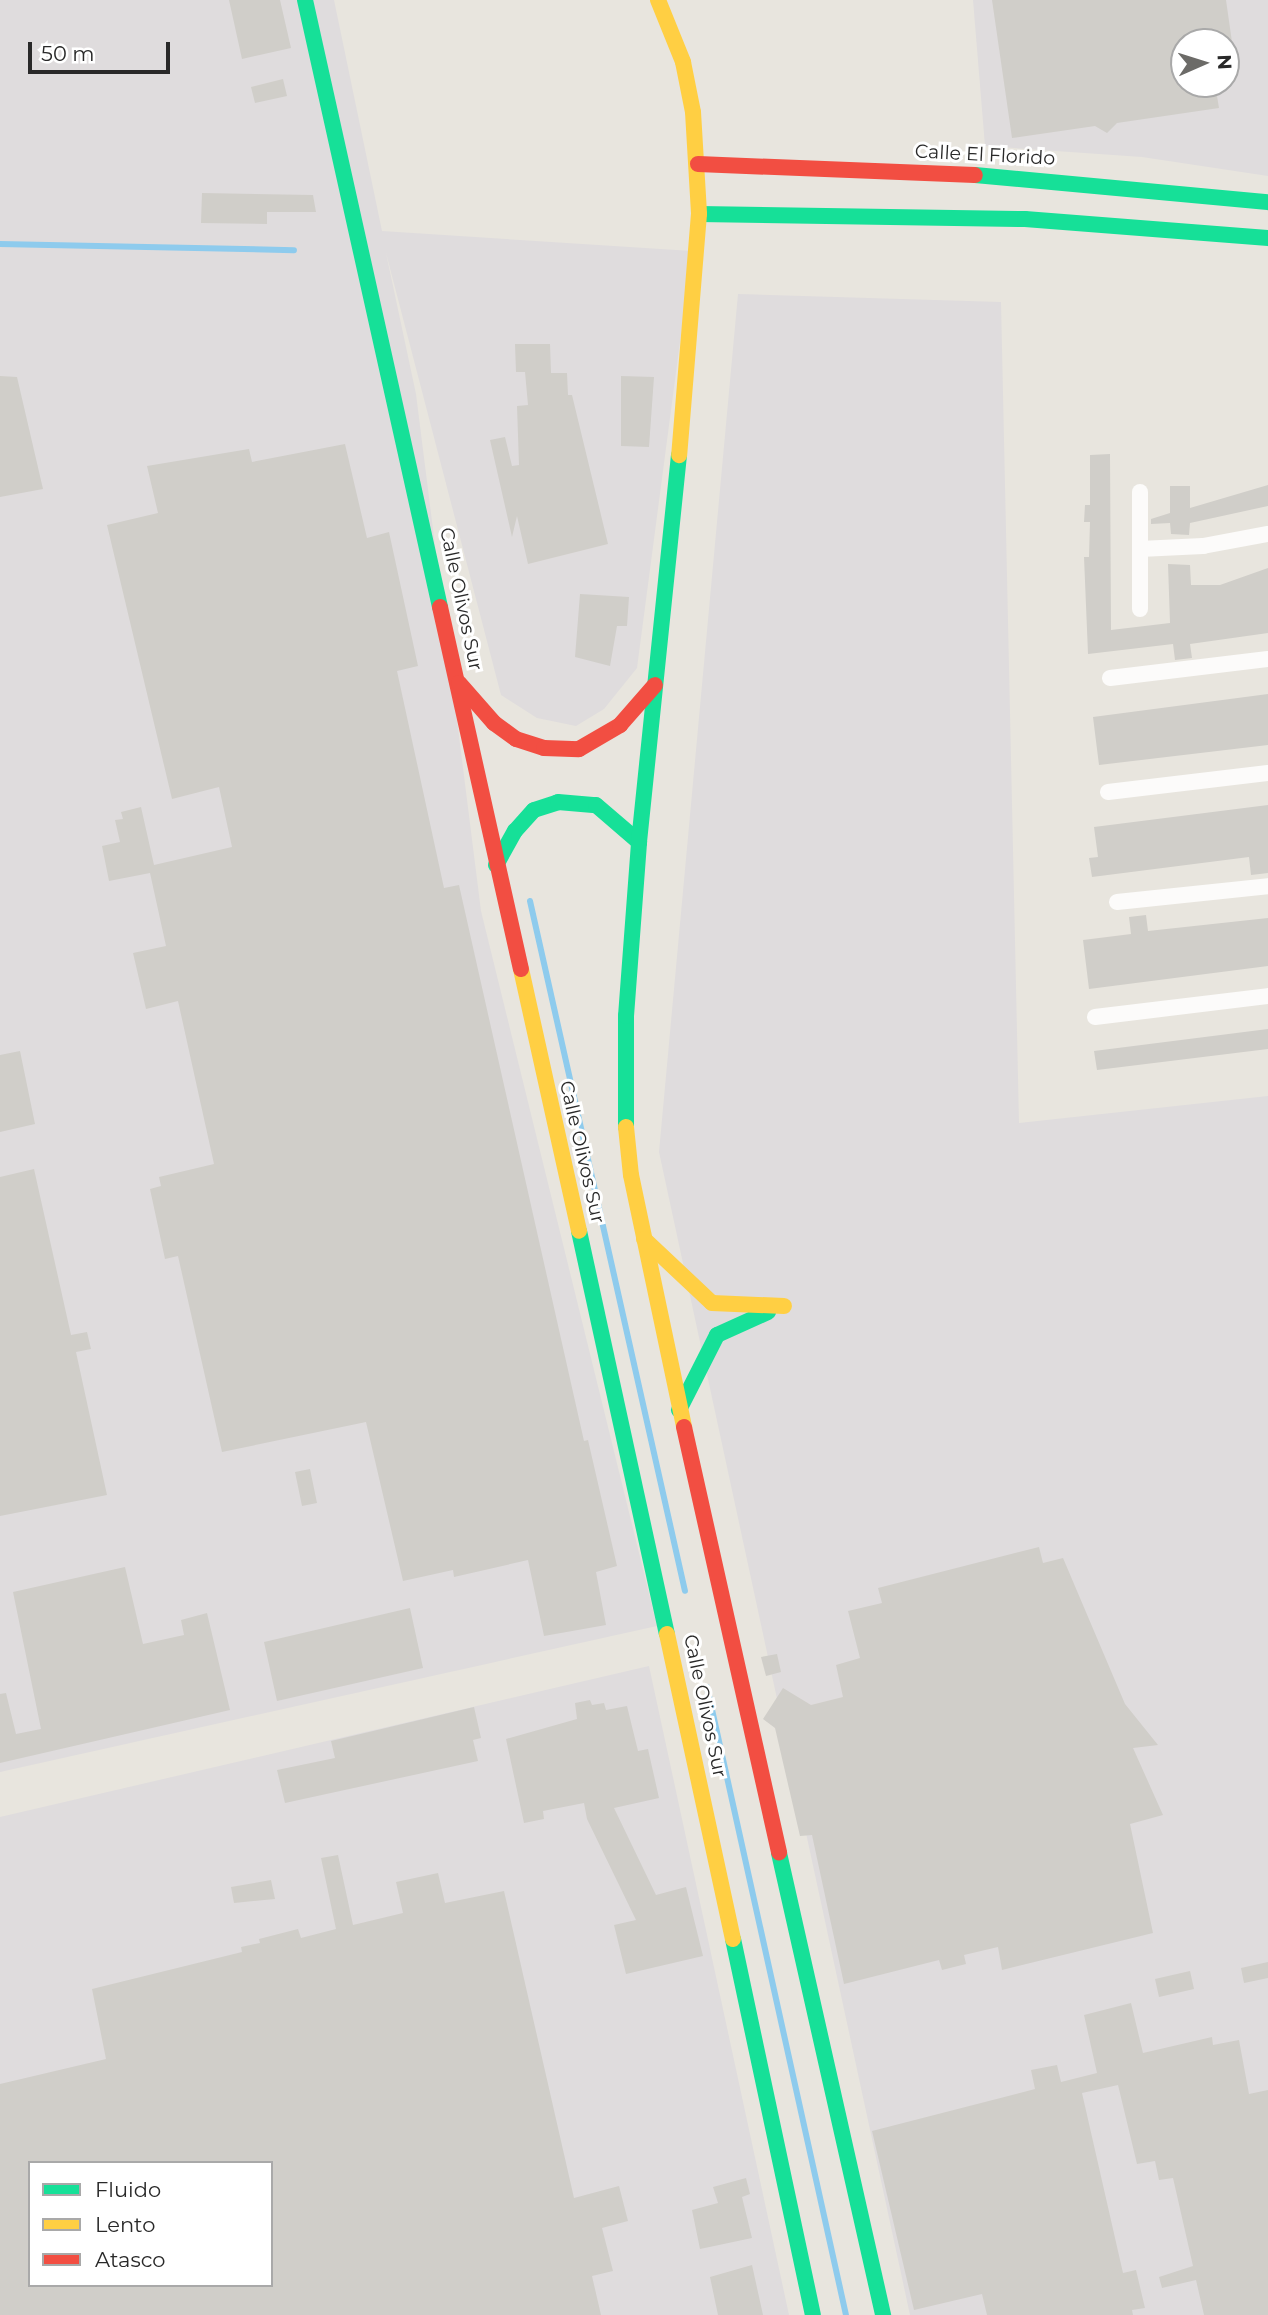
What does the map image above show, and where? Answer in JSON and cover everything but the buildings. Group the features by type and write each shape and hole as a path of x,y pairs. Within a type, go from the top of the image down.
{"main road":[{"name":"Calle Olivos Sur","path":"305,0 620,1413 813,2315"},
{"name":"Calle Olivos Sur","path":"658,0 683,62 698,164 699,214 695,304 639,842 625,1071 631,1175 679,1410 883,2315"},
{"name":"Calle El Florido","path":"698,164 1030,177 1268,202"},
{"path":"699,214 1038,219 1268,238"},
{"path":"457,681 495,723 516,739 544,748 579,749 600,740 620,725 655,685"},
{"path":"496,865 515,831 534,810 558,802 596,806 639,842"},
{"path":"644,1239 712,1303 718,1335 679,1410"},
{"path":"712,1303 784,1306 718,1335"}],"street":[{"path":"1140,492 1140,609"},
{"path":"1140,549 1203,546 1268,534"},
{"path":"1110,678 1268,659"},
{"path":"1108,792 1268,773"},
{"path":"1117,902 1268,886"},
{"path":"1095,1017 1268,996"}],"shaded area":[{"path":"0,0 334,0 382,231 692,251 637,668 604,709 576,726 537,718 501,695 386,253 416,394 481,911 657,1626 0,1772"},
{"path":"973,0 1268,0 1268,176 1142,157 985,146"},
{"path":"738,294 1001,302 1019,1123 1268,1096 1268,2315 910,2315 659,1152"},
{"path":"649,1666 789,2315 0,2315 0,1817"}],"waterway":[{"path":"0,244 294,250"},
{"path":"530,901 685,1591"},
{"path":"707,1687 846,2315"}],"traffic: fast":[{"path":"305,0 440,607"},
{"path":"975,175 1268,202"},
{"path":"699,214 1025,219 1268,238"},
{"path":"626,1127 626,1016 639,842 679,455"},
{"path":"496,865 515,831 534,810 558,802 596,805 639,842"},
{"path":"579,1231 667,1634"},
{"path":"679,1410 717,1335 768,1312"},
{"path":"779,1853 883,2315"},
{"path":"733,1939 813,2315"}],"traffic: slow":[{"path":"658,0 683,62 693,112 699,214 679,455"},
{"path":"521,969 579,1231"},
{"path":"626,1127 631,1175 684,1427"},
{"path":"644,1239 712,1303 784,1306"},
{"path":"667,1634 733,1939"}],"traffic: jam":[{"path":"698,164 975,175"},
{"path":"440,607 521,969"},
{"path":"459,683 494,723 516,739 544,748 579,749 620,725 655,685"},
{"path":"684,1427 779,1853"}]}
